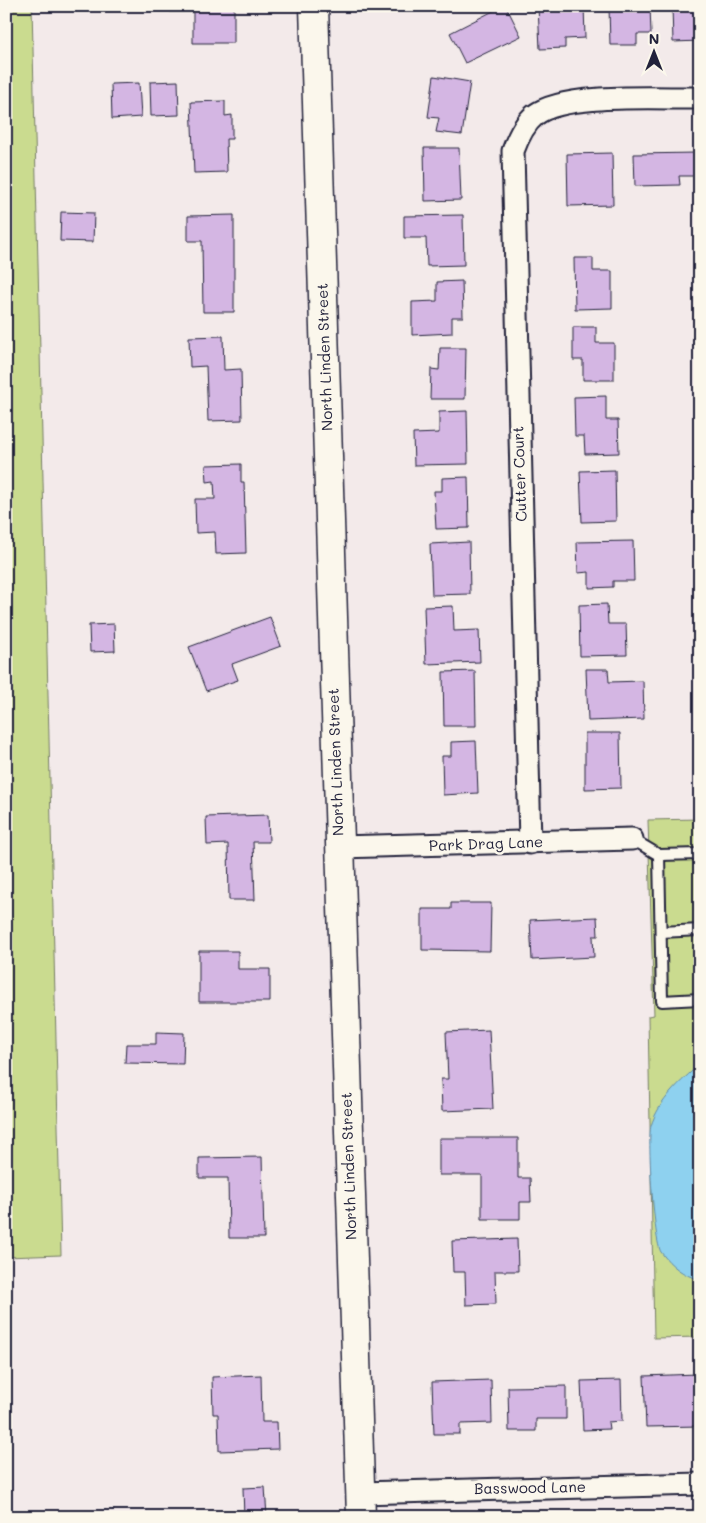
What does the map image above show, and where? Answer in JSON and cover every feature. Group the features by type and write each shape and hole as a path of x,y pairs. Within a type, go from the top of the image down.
{"main road":[{"name":"North Linden Street","path":"314,6 361,1505"}],"street":[{"name":"Cutter Court","path":"530,843 512,162 519,135 537,114 570,102 700,98"},
{"name":"Park Drag Lane","path":"339,847 632,839"},
{"name":"Basswood Lane","path":"361,1505 700,1484"}],"lane":[{"path":"632,839 660,855 700,854"},
{"path":"660,855 662,1001 700,999"},
{"path":"661,932 700,930"}],"green space":[{"path":"6,6 32,6 61,1255 6,1257"},
{"path":"700,819 700,1337 654,1338 648,1016 654,1015 648,820"}],"water":[{"path":"700,1064 700,1280 688,1275 669,1262 661,1252 658,1244 652,1190 650,1135 651,1126 659,1108 671,1092"}],"building":[{"path":"170,6 234,6 234,43 193,43 193,12 170,12"},
{"path":"506,6 521,36 465,63 450,33"},
{"path":"538,6 584,6 585,38 565,39 565,48 540,49"},
{"path":"609,6 650,6 651,34 637,34 637,45 610,45"},
{"path":"672,6 700,6 700,41 673,42"},
{"path":"434,76 470,82 462,135 436,132 439,118 428,117"},
{"path":"178,81 179,115 151,116 150,82"},
{"path":"139,83 141,117 112,119 111,84"},
{"path":"225,101 225,116 232,115 232,139 226,139 227,172 194,173 191,102"},
{"path":"424,148 459,148 461,200 425,201"},
{"path":"612,153 613,205 568,206 567,154"},
{"path":"697,153 697,176 679,176 680,185 635,186 634,154"},
{"path":"61,212 94,213 93,242 60,241"},
{"path":"234,215 234,312 203,312 202,241 188,241 188,216"},
{"path":"463,215 464,265 427,266 426,238 404,238 404,216"},
{"path":"574,258 593,258 593,271 612,271 612,308 575,309"},
{"path":"462,281 463,317 452,317 452,333 412,335 412,302 437,301 437,282"},
{"path":"573,327 596,327 596,343 614,343 614,380 583,380 583,360 573,360"},
{"path":"223,336 224,370 241,369 242,420 208,421 206,366 190,367 189,337"},
{"path":"440,348 466,348 465,399 430,399 431,369 439,370"},
{"path":"606,396 606,420 618,420 619,453 585,454 584,436 575,436 574,397"},
{"path":"467,411 468,464 414,465 413,434 439,433 439,412"},
{"path":"241,464 241,482 244,482 246,553 216,554 215,532 196,533 195,499 215,499 214,481 207,482 206,465"},
{"path":"615,470 616,521 582,522 580,471"},
{"path":"468,477 469,528 436,529 434,491 442,491 442,478"},
{"path":"633,541 634,581 613,581 613,587 589,588 589,572 578,573 577,542"},
{"path":"469,542 470,594 432,595 430,544"},
{"path":"607,604 608,624 626,624 627,655 580,656 579,605"},
{"path":"453,606 454,631 479,630 480,662 426,664 424,607"},
{"path":"270,617 281,646 232,664 238,680 206,691 189,647"},
{"path":"114,624 115,651 90,652 89,625"},
{"path":"586,669 608,669 609,682 643,681 644,719 588,721"},
{"path":"475,671 476,726 444,726 443,672"},
{"path":"585,733 620,733 621,788 585,789"},
{"path":"476,741 478,793 443,795 442,756 451,756 451,742"},
{"path":"268,815 269,842 253,842 255,900 229,900 228,844 207,845 206,817"},
{"path":"451,903 491,903 490,951 422,950 422,909 451,909"},
{"path":"597,917 598,936 593,936 594,957 532,960 530,920"},
{"path":"199,951 238,951 238,969 270,969 270,1002 199,1002"},
{"path":"489,1030 493,1109 442,1111 441,1079 448,1079 446,1032"},
{"path":"156,1032 184,1033 183,1064 125,1063 126,1044 156,1044"},
{"path":"439,1138 518,1138 518,1178 530,1178 531,1202 520,1202 520,1219 482,1219 482,1175 439,1175"},
{"path":"262,1157 264,1238 229,1238 228,1178 199,1178 199,1158"},
{"path":"517,1239 518,1271 495,1271 496,1304 466,1305 465,1272 453,1272 452,1241"},
{"path":"698,1374 700,1426 646,1427 644,1376"},
{"path":"261,1375 262,1422 277,1422 278,1449 219,1451 218,1414 213,1414 212,1377"},
{"path":"491,1380 492,1423 460,1424 460,1434 434,1434 432,1382"},
{"path":"621,1380 622,1421 608,1422 609,1429 583,1430 581,1381"},
{"path":"566,1386 566,1419 536,1419 536,1431 509,1431 508,1387"},
{"path":"265,1487 267,1517 244,1517 243,1488"}]}
